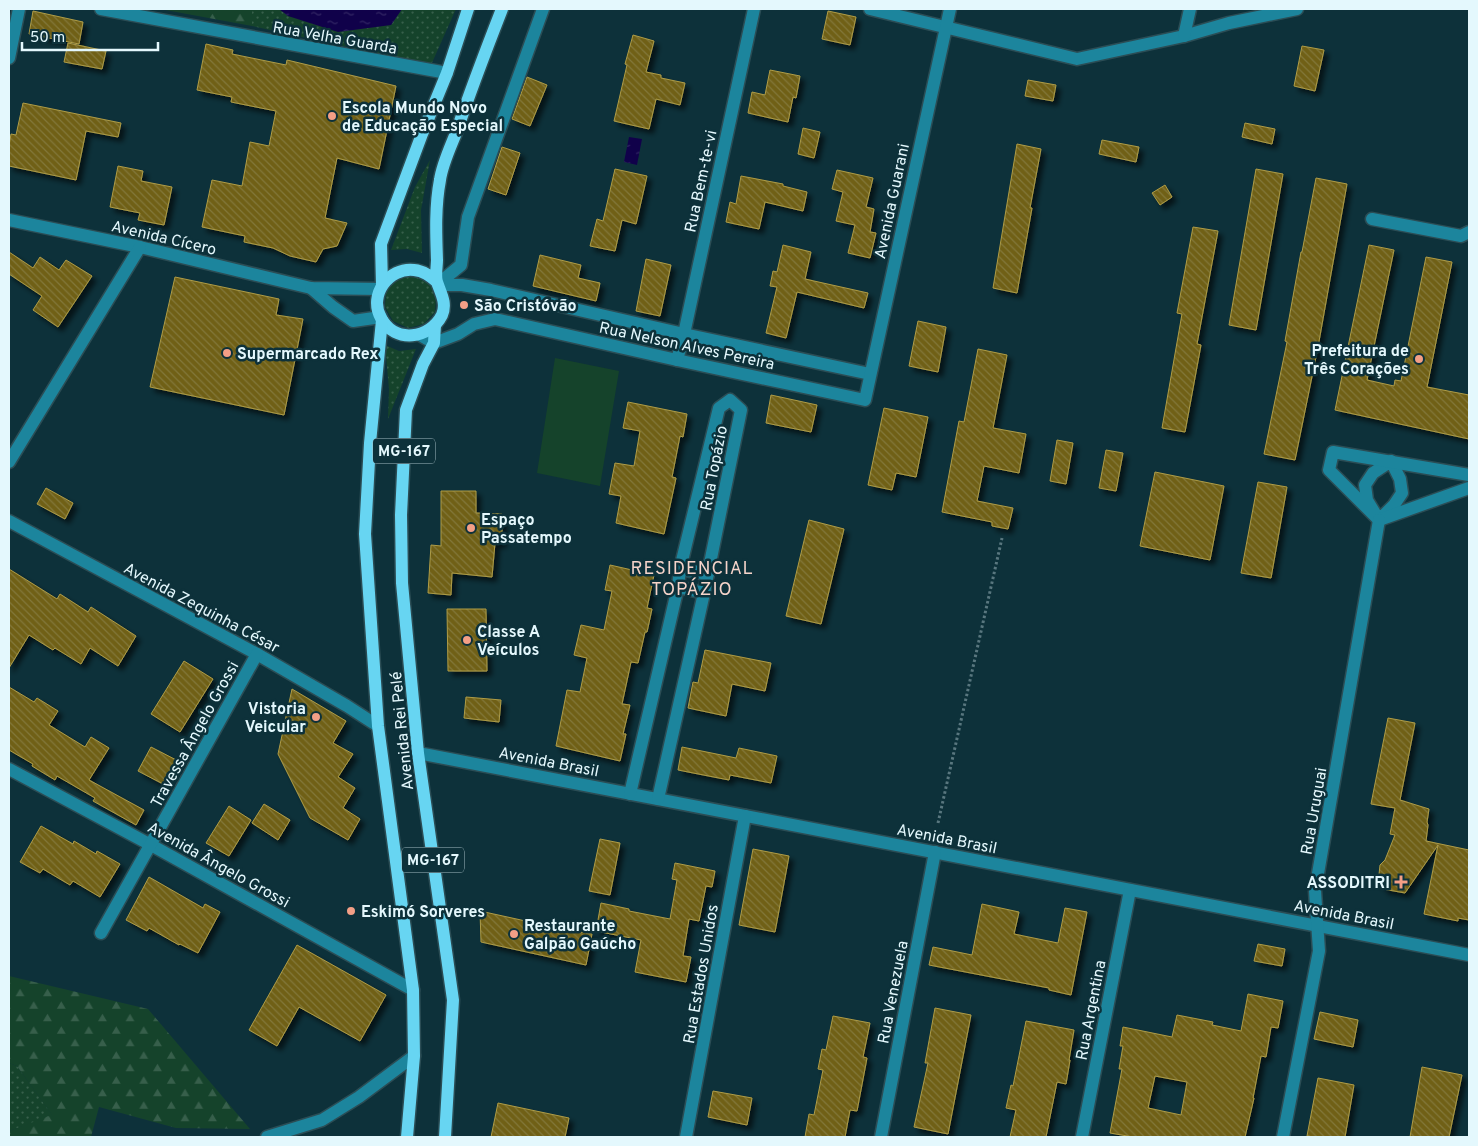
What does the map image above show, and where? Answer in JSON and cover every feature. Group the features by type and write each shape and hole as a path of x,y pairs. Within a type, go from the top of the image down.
{"main road":[{"name":"Avenida Rei Pelé","path":"408,1137 414,1056 413,990 378,726 365,534 370,443 381,318 377,298 381,287 381,244 446,73 468,9"},
{"name":"Avenida Rei Pelé","path":"444,1137 453,1000 418,753 402,582 401,507 406,410 423,364 434,343 436,325 443,313 444,299 438,284 436,223 440,179 470,91 502,9"},
{"path":"381,287 391,276 402,270 416,270 428,274 438,284"},
{"path":"381,318 389,328 399,334 409,336 420,335 436,325"}],"street":[{"path":"9,58 19,9"},
{"name":"Rua Velha Guarda","path":"101,9 446,73"},
{"path":"438,284 462,265 468,216 543,9"},
{"name":"Rua Bem-te-vi","path":"677,360 754,9"},
{"path":"870,9 1077,59 1297,9"},
{"name":"Avenida Guarani","path":"865,400 950,9"},
{"path":"1184,36 1190,9"},
{"path":"1372,219 1461,236 1469,232"},
{"name":"Avenida Cícero","path":"9,220 140,247 311,288 381,287"},
{"path":"9,462 140,247"},
{"name":"Rua Nelson Alves Pereira","path":"438,284 462,285 491,290 870,374"},
{"name":"Avenida Cícero","path":"311,288 332,307 353,321 381,318"},
{"path":"332,307 336,289"},
{"name":"Rua Nelson Alves Pereira","path":"434,343 458,334 474,324 496,319 865,400"},
{"path":"420,335 434,343"},
{"name":"Rua Topázio","path":"630,794 678,587 680,569 719,408 730,400 741,410 704,593 658,799"},
{"path":"1379,520 1329,470 1332,452 1469,475"},
{"path":"1379,520 1368,500 1365,485 1373,473 1391,461"},
{"path":"1379,520 1394,506 1402,494 1400,479 1391,461"},
{"path":"1379,520 1469,488"},
{"name":"Rua Uruguai","path":"1283,1137 1319,951 1316,891 1379,520"},
{"name":"Avenida Zequinha César","path":"9,521 257,654 378,726"},
{"path":"680,569 708,574"},
{"path":"678,587 704,593"},
{"name":"Travessa Ângelo Grossi","path":"102,934 257,654"},
{"name":"Avenida Brasil","path":"418,753 1469,955"},
{"name":"Avenida Ângelo Grossi","path":"9,769 413,990"},
{"name":"Rua Estados Unidos","path":"686,1137 745,816"},
{"name":"Rua Venezuela","path":"880,1137 935,852"},
{"name":"Rua Argentina","path":"1082,1137 1130,890"},
{"path":"267,1137 322,1120 359,1097 414,1056"}],"path":[{"path":"938,823 1002,538"}],"green space":[{"path":"160,9 252,9 252,26"},
{"path":"252,9 279,9 288,16 391,25 402,9 456,9 431,65 252,26"},
{"path":"430,160 421,210 422,253 407,249 391,250 415,187"},
{"path":"413,275 428,282 436,296 435,312 424,324 408,328 393,321 385,307 386,291 397,279"},
{"path":"385,345 399,351 416,349 388,419 389,389"},
{"path":"555,358 619,371 600,486 537,473"},
{"path":"9,976 148,1009 250,1129 176,1128 99,1107 91,1137 9,1137 9,1131 52,1115 17,1066 9,1063"},
{"path":"9,1063 17,1066 53,1116 9,1131"}],"water":[{"path":"279,9 402,9 391,25 338,32 288,16"},
{"path":"629,137 642,139 637,165 624,162"}],"building":[{"path":"33,11 83,22 79,44 29,34"},
{"path":"828,11 856,17 850,45 822,39"},
{"path":"633,35 654,41 646,72 661,75 661,78 685,83 680,105 656,99 649,129 614,121 627,65 625,64"},
{"path":"68,43 106,51 102,69 64,62"},
{"path":"206,44 233,50 232,54 286,65 287,60 396,86 379,169 337,158 325,218 347,223 337,246 323,249 316,262 290,256 273,248 244,242 245,236 202,227 212,180 242,186 250,142 269,146 276,111 231,102 232,97 197,90"},
{"path":"1302,46 1324,50 1315,91 1294,86"},
{"path":"770,70 800,76 796,98 793,97 788,122 748,113 752,92 765,95"},
{"path":"527,77 547,85 530,126 512,119"},
{"path":"1028,80 1056,85 1053,101 1025,96"},
{"path":"23,103 121,123 118,137 86,131 76,180 9,166 11,134 16,135"},
{"path":"1245,123 1275,129 1272,144 1242,137"},
{"path":"803,128 820,132 814,158 798,154"},
{"path":"1102,140 1139,147 1136,162 1099,154"},
{"path":"1017,144 1041,149 1017,293 993,288"},
{"path":"502,147 520,153 506,195 488,189"},
{"path":"118,166 143,171 141,181 172,187 164,225 138,220 140,213 110,207"},
{"path":"615,169 647,176 636,224 622,220 615,251 590,246 597,219 603,221"},
{"path":"1256,169 1283,174 1256,330 1229,325"},
{"path":"837,170 873,178 866,207 874,209 870,232 876,233 870,258 848,253 855,225 836,221 843,192 832,189"},
{"path":"741,176 783,184 783,186 807,192 803,211 765,202 759,229 726,222 730,202 736,204"},
{"path":"1316,178 1347,184 1318,347 1295,460 1264,454 1287,342 1285,341"},
{"path":"1165,185 1172,197 1160,205 1152,193"},
{"path":"1193,227 1218,231 1197,344 1201,345 1185,432 1162,428 1182,314 1177,313"},
{"path":"783,245 811,252 805,279 868,293 864,308 797,292 786,338 766,333 777,287 770,286 773,271 777,272"},
{"name":"Prefeitura de Três Corações","path":"1369,245 1394,250 1367,380 1394,386 1395,380 1401,381 1426,257 1452,262 1427,387 1469,395 1469,439 1335,410"},
{"path":"9,252 33,268 40,257 59,270 66,260 92,276 58,327 33,310 42,296 9,274"},
{"path":"540,255 581,265 578,278 600,283 596,301 533,286"},
{"path":"646,259 671,265 660,316 636,311"},
{"name":"Supermarcado Rex","path":"175,277 279,299 276,315 303,319 284,415 150,387"},
{"path":"918,321 946,327 938,372 909,366"},
{"path":"978,349 1007,355 993,428 1026,434 1019,473 984,466 977,501 1013,508 1008,529 992,526 992,522 942,512 959,421 964,422"},
{"path":"771,395 817,405 811,432 766,423"},
{"path":"628,402 687,414 683,437 680,436 672,477 676,478 664,534 616,523 621,496 609,494 615,463 634,466 640,431 623,428"},
{"path":"884,408 928,417 916,477 896,473 892,490 868,485"},
{"path":"1057,440 1073,443 1066,484 1050,481"},
{"path":"1106,450 1123,453 1116,491 1099,488"},
{"path":"1155,472 1224,486 1210,560 1140,546"},
{"path":"1258,482 1287,487 1271,578 1241,573"},
{"path":"46,488 73,503 65,519 37,504"},
{"path":"441,491 476,491 476,513 502,514 502,543 495,543 492,577 452,573 451,595 428,593 431,545 441,546"},
{"path":"809,520 844,529 821,624 786,616"},
{"path":"610,565 654,575 647,608 652,609 647,632 645,632 638,663 631,662 622,704 630,705 623,734 626,734 620,761 556,746 567,690 580,692 587,658 574,655 581,625 604,630 612,591 605,590"},
{"path":"9,569 57,599 60,594 88,612 91,607 136,636 118,666 90,648 81,664 29,635 9,668"},
{"name":"Classe A Veículos","path":"447,609 486,609 487,671 448,671"},
{"path":"705,650 771,663 765,691 732,684 726,716 688,708 693,682 698,683"},
{"path":"184,661 213,679 180,732 151,714"},
{"path":"9,687 34,702 37,698 58,711 49,725 85,747 91,737 109,748 89,780 144,810 136,825 93,801 95,798 57,776 55,780 9,750"},
{"path":"292,689 346,721 333,743 353,754 338,777 355,788 343,808 360,819 348,840 310,818 278,754"},
{"path":"466,697 501,700 499,722 464,718"},
{"path":"1388,718 1415,723 1400,800 1429,809 1426,841 1469,850 1469,920 1458,918 1458,921 1424,914 1438,845 1405,893 1383,889 1384,885 1378,884 1380,865 1385,860 1395,835 1390,834 1395,808 1371,804"},
{"path":"151,747 184,764 173,764 163,784 138,771"},
{"path":"682,747 736,758 739,748 777,756 771,783 730,775 729,780 678,770"},
{"path":"264,804 290,820 278,840 252,823"},
{"path":"229,806 251,820 229,856 206,843"},
{"path":"41,826 73,844 74,841 96,854 97,851 120,864 100,897 73,881 70,885 43,869 40,873 20,862"},
{"path":"600,839 620,843 610,895 589,891"},
{"path":"753,849 789,856 775,932 739,925"},
{"path":"675,863 715,871 712,887 706,886 699,921 689,919 683,956 691,957 686,982 635,972 641,940 596,931 601,903 670,919 677,880 672,879"},
{"path":"149,877 203,908 205,904 220,912 198,953 179,945 149,928 147,931 126,920"},
{"path":"982,904 1019,912 1014,934 1058,943 1065,908 1087,912 1071,995 1049,990 1049,988 929,965 933,947 972,955"},
{"path":"480,911 592,934 586,965 481,942"},
{"path":"1258,944 1285,949 1282,966 1254,961"},
{"path":"297,945 386,995 360,1041 299,1007 277,1046 249,1030"},
{"path":"1248,994 1283,1001 1278,1028 1271,1027 1266,1057 1261,1056 1245,1137 1133,1137 1110,1133 1122,1069 1119,1069 1123,1046 1120,1046 1123,1027 1172,1037 1177,1015 1213,1022 1212,1025 1241,1031","holes":["1155,1076 1187,1082 1181,1115 1148,1108"]},
{"path":"935,1008 971,1015 948,1134 914,1127 928,1063 925,1063"},
{"path":"1320,1012 1358,1020 1353,1047 1314,1039"},
{"path":"833,1016 870,1023 863,1057 867,1058 857,1111 850,1110 845,1137 805,1137 809,1114 814,1115 823,1070 818,1069 822,1049 826,1050"},
{"path":"1026,1021 1074,1030 1066,1084 1057,1082 1046,1137 1010,1137 1016,1110 1006,1108 1011,1085 1013,1086"},
{"path":"1422,1067 1462,1075 1449,1137 1410,1137"},
{"path":"1318,1078 1354,1085 1345,1137 1307,1136"},
{"path":"713,1091 752,1098 747,1125 708,1117"},
{"path":"498,1103 569,1118 565,1137 491,1137"}],"place":[{"name":"Escola Mundo Novo de Educação Especial","path":"332,116"},
{"name":"São Cristóvão","path":"464,305"},
{"name":"Supermarcado Rex","path":"227,353"},
{"name":"Prefeitura de Três Corações","path":"1419,359"},
{"name":"Espaço Passatempo","path":"471,528"},
{"name":"Classe A Veículos","path":"467,640"},
{"name":"Vistoria Veicular","path":"316,717"},
{"name":"ASSODITRI","path":"1401,882"},
{"name":"Eskimó Sorveres","path":"351,911"},
{"name":"Restaurante Galpão Gaúcho","path":"514,934"}],"district":[{"name":"RESIDENCIAL TOPÁZIO","path":"692,578"}]}
